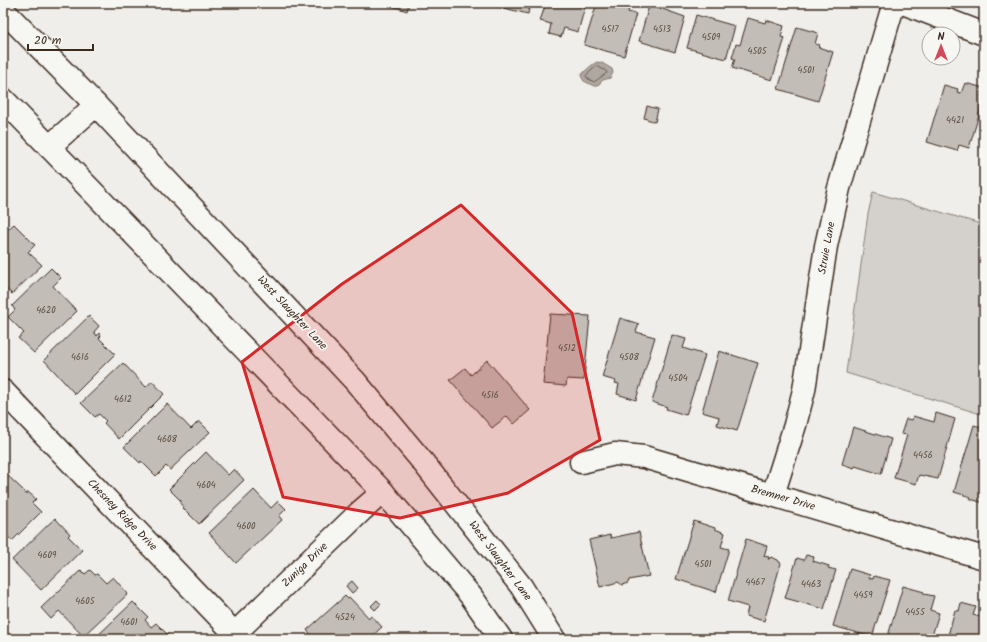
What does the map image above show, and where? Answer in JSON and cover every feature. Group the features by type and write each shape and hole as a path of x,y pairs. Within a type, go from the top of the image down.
{"main road":[{"name":"Struie Lane","path":"773,495 795,425 804,390 832,219 841,180 894,3"},
{"path":"903,3 984,34"},
{"name":"West Slaughter Lane","path":"3,10 96,105 355,381 422,461 521,586 554,639"},
{"path":"3,99 383,492 471,596 501,639"},
{"path":"50,147 96,105"},
{"name":"Chesney Ridge Drive","path":"3,391 235,637"},
{"name":"Bremner Drive","path":"581,462 615,454 644,457 984,558"},
{"name":"Zuniga Drive","path":"235,637 361,511 383,492"}],"highlighted area":[{"path":"461,205 572,313 600,440 508,493 400,518 283,497 242,362 342,284"}],"shaded area":[{"path":"873,192 984,225 984,415 846,373 868,214"}],"water":[{"path":"597,62 602,63 612,69 613,73 610,78 603,80 597,86 594,86 584,81 581,76"}],"building":[{"path":"389,3 409,3 407,11 389,5"},
{"path":"415,3 431,3 430,7"},
{"path":"492,3 530,3 528,14 492,5"},
{"path":"546,3 586,3 578,32 564,28 561,37 549,34 551,24 540,21"},
{"path":"597,3 630,3 628,12 636,14 624,56 584,45"},
{"path":"649,6 654,6 685,17 675,52 639,41"},
{"path":"696,15 735,26 726,59 687,48"},
{"path":"748,18 765,23 766,20 784,26 781,37 785,38 772,80 732,68 735,59 732,58 736,44 740,45"},
{"path":"797,27 818,33 815,44 820,45 818,47 833,52 818,101 778,89"},
{"path":"965,83 984,88 984,98 969,148 959,145 957,151 927,142 944,85 958,89 957,92 961,93"},
{"path":"647,106 658,109 655,122 644,118"},
{"path":"14,224 35,245 28,252 42,265 12,294 3,286 3,228 7,230"},
{"path":"51,268 61,278 53,286 77,311 34,353 18,338 24,333 8,317 15,310 12,306"},
{"path":"550,314 590,316 584,380 567,379 566,386 543,384"},
{"path":"89,316 99,326 94,332 97,336 99,333 101,336 99,338 115,354 75,394 44,360"},
{"path":"620,318 639,324 636,332 655,337 636,400 617,394 619,384 615,383 616,381 602,377"},
{"path":"672,335 686,339 683,348 705,355 686,415 666,409 667,407 652,402"},
{"path":"719,351 758,363 737,431 717,425 719,417 702,412"},
{"path":"487,360 530,410 514,424 507,416 492,428 450,380 465,368 471,375"},
{"path":"123,363 146,387 152,381 164,394 119,439 104,423 106,421 99,414 95,417 81,403"},
{"path":"167,404 191,429 199,421 210,432 170,470 166,466 156,476 124,447"},
{"path":"936,413 955,419 938,479 919,475 916,484 894,478 907,435 901,434 906,419 912,420 913,416 934,422"},
{"path":"974,425 984,428 984,503 954,492"},
{"path":"853,427 891,439 881,474 855,466 854,468 842,464"},
{"path":"206,452 228,475 234,469 244,480 199,524 183,508 179,502 181,501 169,489"},
{"path":"7,475 26,493 26,495 28,492 36,499 32,503 41,512 12,541 3,532 3,478"},
{"path":"254,490 271,508 278,501 286,509 279,516 282,520 236,563 209,533"},
{"path":"55,518 70,534 68,536 82,550 41,590 12,560"},
{"path":"694,521 725,533 721,547 729,549 716,592 676,579"},
{"path":"639,532 649,576 629,580 628,583 622,585 618,582 600,587 589,540 610,535 611,538"},
{"path":"746,539 767,546 764,556 769,557 768,559 771,557 781,563 764,621 746,616 748,607 728,601"},
{"path":"806,555 814,557 813,561 836,570 824,609 785,598 797,558 804,560"},
{"path":"850,569 870,575 869,578 873,579 874,576 890,580 872,637 833,626"},
{"path":"81,570 85,574 90,570 95,575 97,574 106,583 113,577 128,594 83,636 59,611 51,619 41,608"},
{"path":"352,581 358,588 352,593 346,586"},
{"path":"903,586 934,596 930,610 939,613 931,639 887,639"},
{"path":"345,596 348,599 350,598 369,618 372,616 382,627 369,639 314,639 307,630"},
{"path":"377,600 381,604 375,610 371,606"},
{"path":"133,602 148,617 145,620 151,627 156,623 170,637 168,639 94,639"},
{"path":"961,603 976,607 973,615 984,618 984,639 947,639 955,610 959,611"}]}
